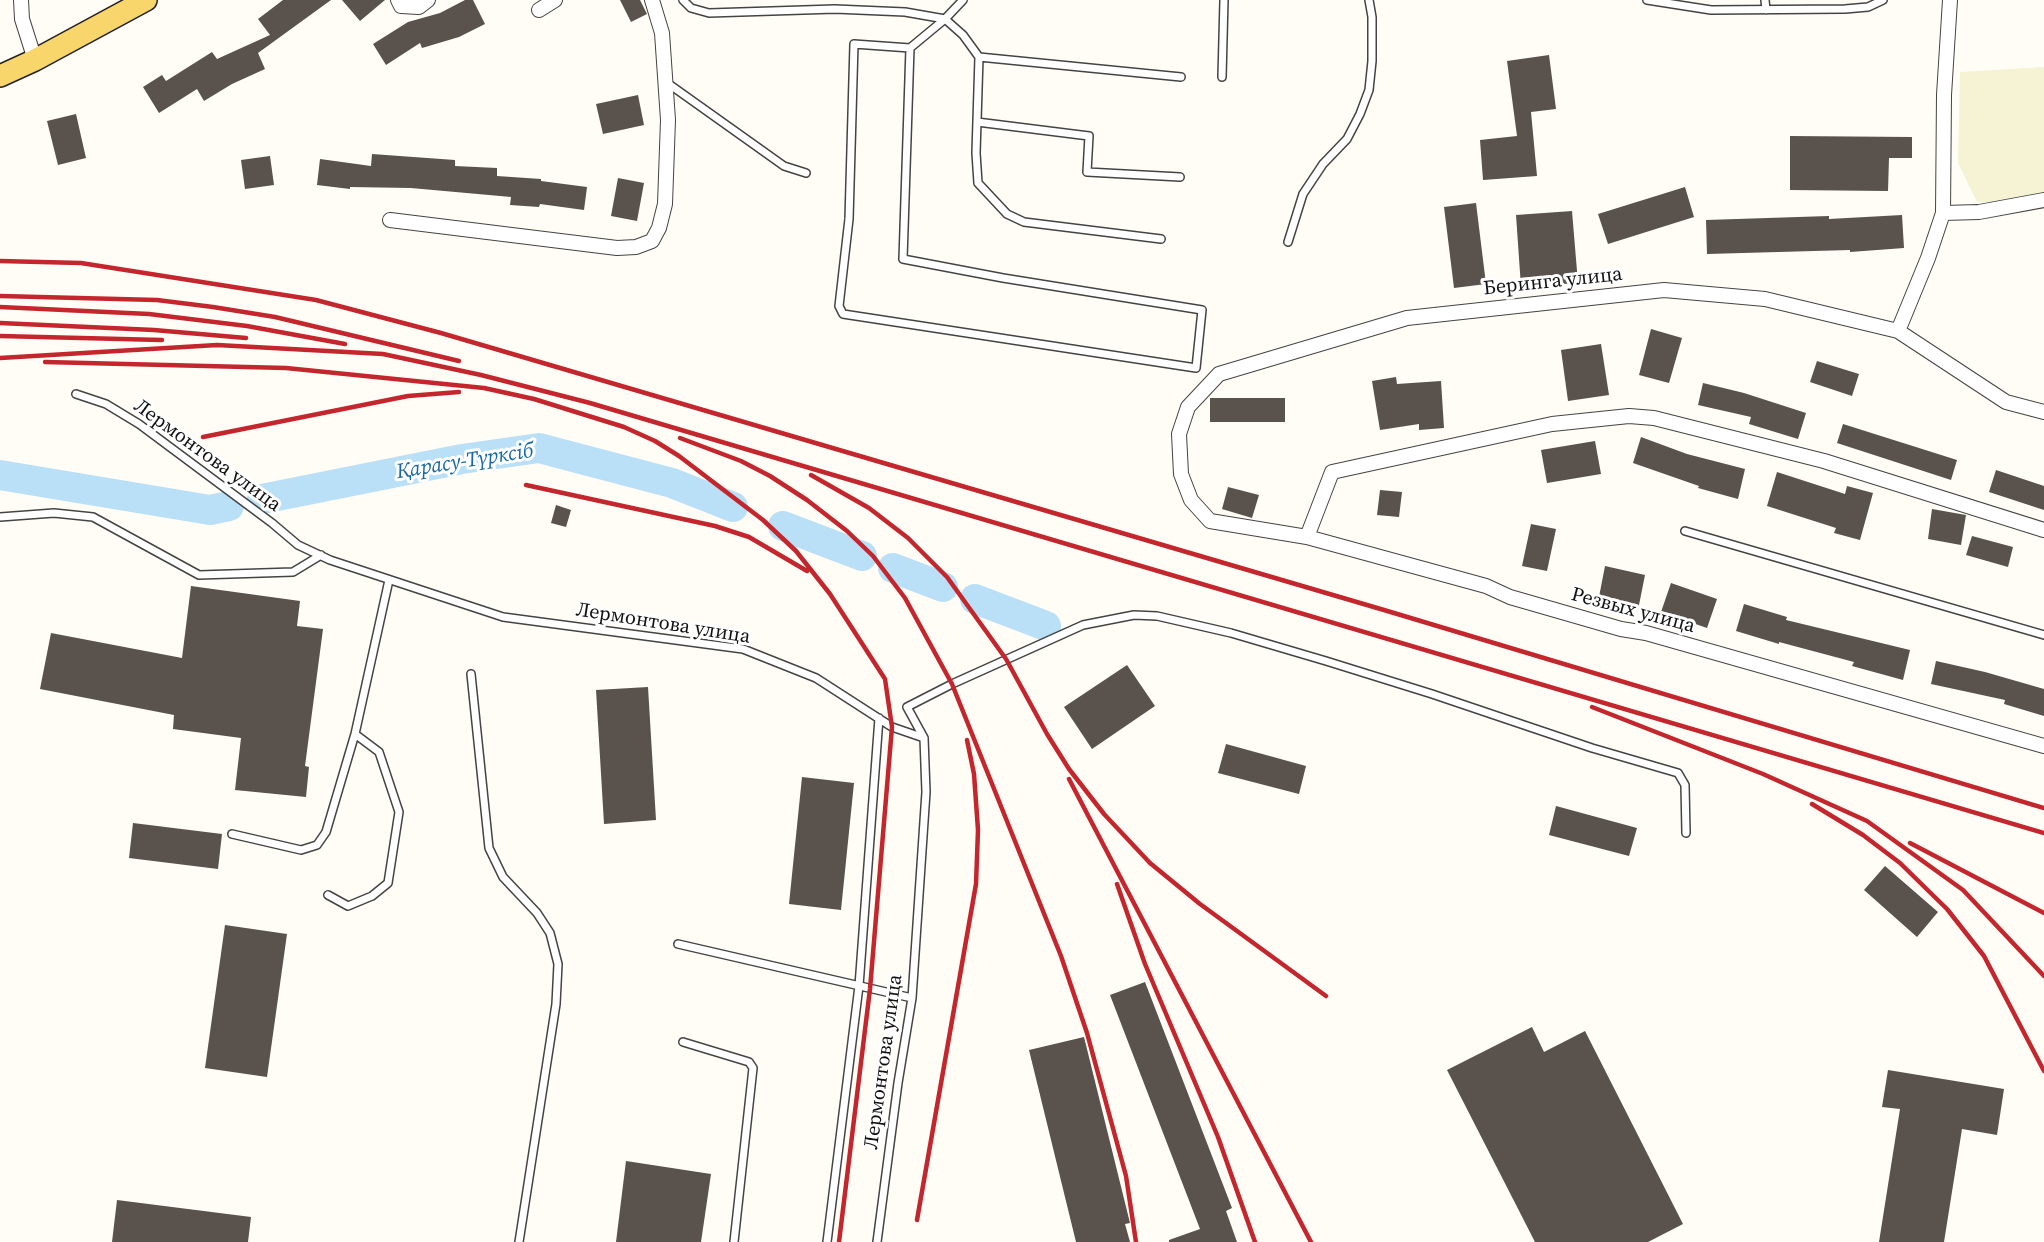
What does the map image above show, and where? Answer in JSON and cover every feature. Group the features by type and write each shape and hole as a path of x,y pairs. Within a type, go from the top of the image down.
{"main road":[{"path":"0,76 35,60 146,0"}],"street":[{"path":"21,0 22,19 35,60"},
{"path":"398,0 402,6 419,7 428,0"},
{"path":"539,10 555,0"},
{"path":"390,220 617,248 636,247 652,241 665,204 668,120 662,33 652,0"},
{"path":"1898,331 1928,258 1943,213 1944,94 1950,0"},
{"path":"1943,213 1978,212 2044,200"},
{"name":"Беринга улица","path":"1210,521 1191,500 1181,474 1179,434 1188,407 1219,374 1407,318 1664,290 1765,298 1898,331 2006,402 2044,411"},
{"path":"1307,537 1332,472 1552,424 1629,416 1654,418 1824,461 2044,530"},
{"name":"Резвых улица","path":"1210,521 1307,537 1486,586 1510,597 1610,626 1646,633 2044,746"}],"lane":[{"path":"683,0 691,8 709,13 835,9 905,12 945,19 963,35 979,57 976,153 978,183 1007,214 1024,222 1161,239"},
{"path":"910,48 903,259 1003,278 1202,310 1196,368 843,314 839,306 849,219 854,44 910,48 945,19 963,0"},
{"path":"1222,77 1224,0"},
{"path":"1288,242 1303,194 1323,164 1347,139 1369,90 1372,61 1372,17 1369,0"},
{"path":"1647,0 1711,10 1845,9 1868,7 1883,0"},
{"path":"1766,0 1766,10"},
{"path":"979,57 1181,76"},
{"path":"665,81 784,166 806,173"},
{"path":"977,122 1089,136 1087,172 1180,177"},
{"name":"Лермонтова улица","path":"76,394 106,404 139,424 298,545 321,555 503,617 743,649 816,678 892,727 924,738 926,792 912,998 877,1242"},
{"path":"0,517 54,513 93,518 199,575 293,572 321,555"},
{"path":"1685,531 2044,635"},
{"path":"232,834 301,850 317,844 326,832 355,734 389,580"},
{"path":"924,738 907,707 952,684 1083,625 1134,615 1157,616 1231,633 1326,661 1592,748 1678,773 1685,785 1686,833"},
{"path":"471,674 489,848 503,877 537,913 550,933 558,964 556,1004 519,1242"},
{"path":"827,1242 859,986 879,718"},
{"path":"328,895 348,906 372,896 388,884 399,812 379,752 355,734"},
{"path":"678,944 912,998"},
{"path":"683,1042 748,1062 753,1068 734,1242"}],"shaded area":[{"path":"2044,67 2044,194 2004,202 1977,202 1958,163 1960,72"}],"building":[{"path":"283,0 331,0 258,53 265,69 232,84 204,101 197,89 159,113 143,87 162,75 166,81 212,52 217,59 270,35 258,19"},
{"path":"342,0 385,0 360,21"},
{"path":"465,0 473,0 485,24 459,37 422,48 420,43 386,65 373,44 408,22 440,13"},
{"path":"620,0 640,0 647,14 631,22"},
{"path":"1549,55 1556,109 1531,112 1537,176 1483,180 1480,140 1517,136 1507,61"},
{"path":"638,95 644,125 603,134 596,104"},
{"path":"76,114 86,158 58,165 47,121"},
{"path":"1790,136 1912,137 1912,158 1889,158 1888,191 1790,190"},
{"path":"372,154 455,160 455,166 497,168 497,176 541,179 541,181 587,187 584,210 540,204 539,207 510,205 511,197 411,188 350,187 350,189 317,185 320,159 371,166"},
{"path":"270,156 274,185 245,189 241,160"},
{"path":"618,178 644,183 637,221 611,216"},
{"path":"1685,187 1694,217 1608,244 1598,214"},
{"path":"1476,203 1486,284 1454,288 1444,207"},
{"path":"1572,211 1578,283 1521,287 1516,215"},
{"path":"1902,215 1904,248 1850,252 1850,250 1707,254 1706,220 1829,216 1829,219"},
{"path":"1651,329 1682,338 1669,383 1639,375"},
{"path":"1601,344 1609,395 1568,401 1561,350"},
{"path":"1817,361 1859,374 1852,396 1810,382"},
{"path":"1396,377 1397,384 1441,381 1444,428 1419,430 1419,424 1380,430 1372,381"},
{"path":"1703,383 1744,393 1806,413 1798,439 1749,424 1751,417 1698,405"},
{"path":"1210,398 1285,398 1285,422 1210,422"},
{"path":"1843,424 1957,460 1951,480 1837,443"},
{"path":"1641,437 1687,454 1745,469 1738,499 1698,488 1699,486 1633,463"},
{"path":"1595,441 1601,474 1547,483 1541,450"},
{"path":"1996,470 2044,486 2044,510 1989,492"},
{"path":"1777,472 1845,494 1847,486 1873,493 1860,540 1834,533 1836,528 1767,506"},
{"path":"1228,487 1259,495 1252,518 1222,509"},
{"path":"1380,490 1402,492 1399,517 1377,515"},
{"path":"556,505 571,510 566,527 551,523"},
{"path":"1932,509 1966,515 1961,545 1928,539"},
{"path":"1531,524 1556,529 1547,571 1522,566"},
{"path":"1972,536 2013,547 2008,567 1966,555"},
{"path":"1605,566 1645,575 1638,610 1598,602"},
{"path":"1671,583 1717,599 1707,628 1661,612"},
{"path":"191,586 300,601 297,626 323,629 305,766 309,767 306,797 235,790 241,738 173,729 174,715 40,689 51,633 182,658"},
{"path":"1744,604 1787,617 1786,620 1910,650 1903,680 1852,666 1854,662 1736,631"},
{"path":"1936,661 2044,689 2044,716 2004,704 2005,700 1931,684"},
{"path":"1127,665 1155,706 1092,749 1064,707"},
{"path":"648,687 656,820 604,824 596,690"},
{"path":"1226,744 1306,766 1299,794 1218,773"},
{"path":"802,777 854,783 841,910 789,904"},
{"path":"1556,806 1637,828 1629,856 1549,835"},
{"path":"133,823 222,834 218,869 129,858"},
{"path":"1885,866 1938,912 1917,937 1864,890"},
{"path":"225,925 287,934 267,1077 205,1068"},
{"path":"1145,982 1232,1208 1226,1211 1237,1242 1169,1242 1169,1240 1200,1229 1110,995"},
{"path":"1532,1027 1544,1052 1585,1031 1683,1224 1648,1242 1535,1242 1447,1070"},
{"path":"1084,1037 1130,1223 1125,1224 1130,1242 1076,1242 1029,1050"},
{"path":"1888,1070 2004,1089 1997,1135 1962,1129 1944,1242 1879,1242 1900,1109 1882,1107"},
{"path":"626,1161 711,1174 701,1242 616,1242"},
{"path":"117,1200 251,1217 248,1242 112,1242"}],"waterway":[{"name":"Қарасу-Түрксіб","path":"262,499 462,459 539,448 672,483 733,507"},
{"name":"Қарасу-Түрксіб","path":"0,475 210,510 229,506"},
{"name":"Қарасу-Түрксіб","path":"783,526 862,556"},
{"name":"Қарасу-Түрксіб","path":"893,568 943,587"},
{"name":"Қарасу-Түрксіб","path":"975,599 1046,626"}],"railway":[{"path":"0,261 81,263 316,300 441,333 1384,610 2044,808"},
{"path":"0,296 157,300 213,307 275,317 459,361"},
{"path":"0,307 149,314 247,326 345,344"},
{"path":"0,323 154,330 246,338"},
{"path":"0,336 162,340"},
{"path":"0,358 217,345 383,354 481,375 590,403 2044,833"},
{"path":"45,362 286,368 484,388 534,399 624,427 655,441 679,456 763,520 796,551 830,594 885,679 892,727 870,989 839,1242"},
{"path":"203,437 408,396 459,392"},
{"path":"680,438 741,461 770,476 807,500 847,531 873,556 905,598 952,684 1061,956 1087,1033 1126,1176 1136,1242"},
{"path":"811,475 869,508 908,538 947,577 1006,659 1069,769 1104,814 1150,863 1200,904 1326,996"},
{"path":"526,485 715,526 749,537 807,571"},
{"path":"1592,707 1763,774 1867,821 1963,890 2044,976"},
{"path":"917,1220 976,884 978,830 974,774 967,740"},
{"path":"1069,779 1311,1242"},
{"path":"1812,804 1863,835 1900,863 1947,909 1984,956 2044,1071"},
{"path":"1910,843 2044,913"},
{"path":"1117,884 1145,964 1218,1137 1255,1242"}]}
